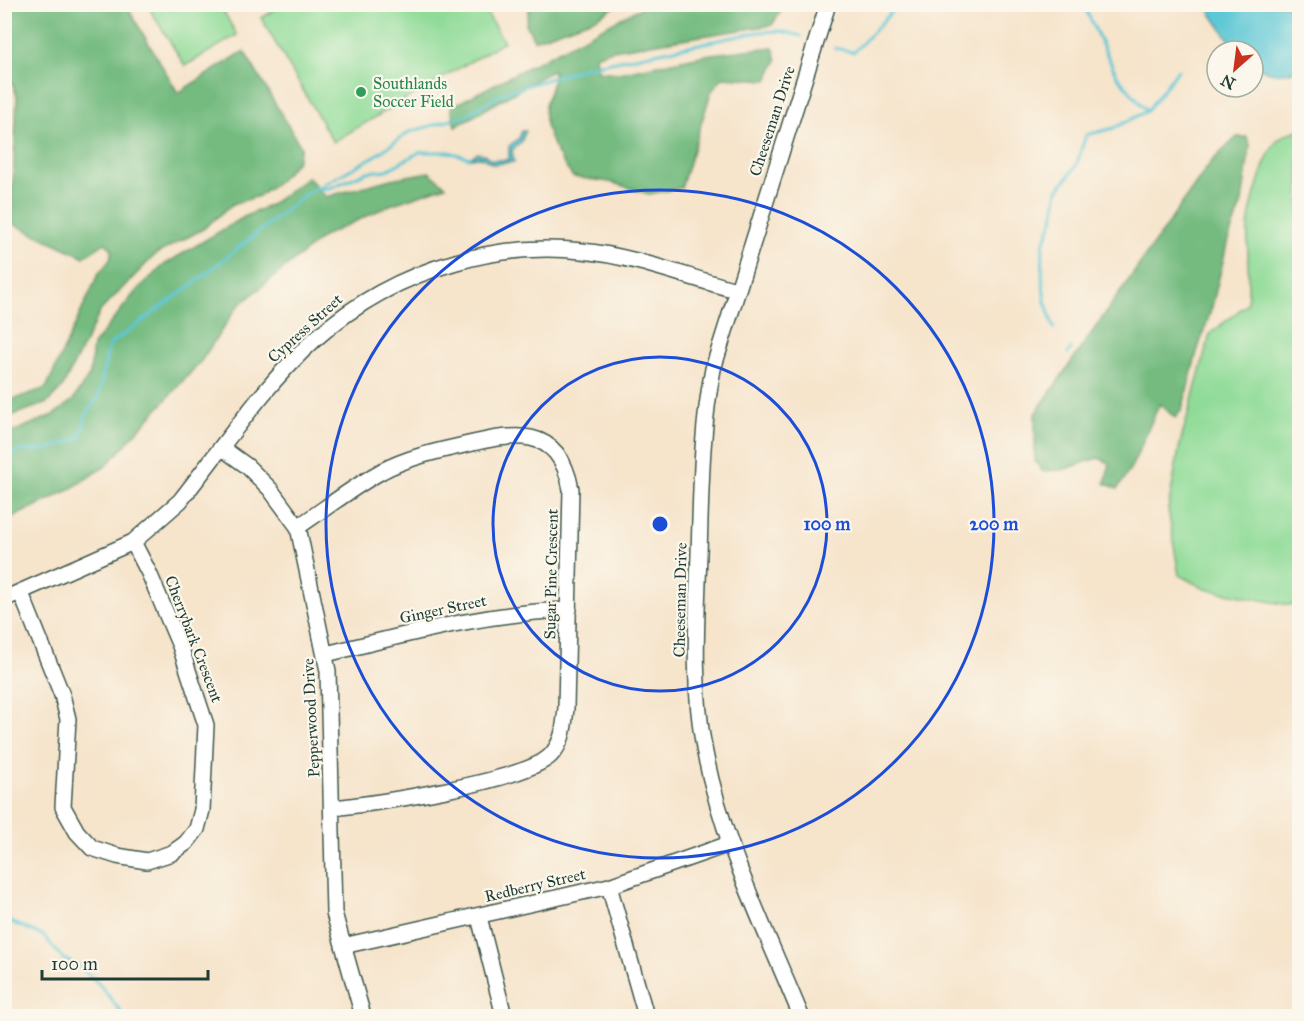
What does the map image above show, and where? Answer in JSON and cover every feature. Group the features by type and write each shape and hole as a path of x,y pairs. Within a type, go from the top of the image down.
{"street":[{"name":"Cheeseman Drive","path":"801,1017 729,844 704,749 697,695 696,638 704,419 713,369 736,290 828,4"},
{"name":"Cypress Street","path":"4,599 133,542 180,501 272,383 304,349 339,318 370,296 403,280 443,266 518,249 584,251 736,290"},
{"name":"Sugar Pine Crescent","path":"298,527 361,484 408,459 496,437 520,435 552,447 561,458 571,489 566,708 562,740 542,763 530,769 388,802 332,808"},
{"name":"Pepperwood Drive","path":"222,448 247,466 270,489 298,527 326,654 334,913 363,1017"},
{"name":"Cherrybark Crescent","path":"21,593 62,694 68,719 63,807 77,832 92,848 117,856 147,861 172,853 186,843 197,829 202,810 206,725 180,646 133,542"},
{"name":"Ginger Street","path":"326,654 464,621 515,612 568,610"},
{"name":"Redberry Street","path":"343,946 609,886 729,844"},
{"path":"609,886 646,1017"},
{"path":"479,917 504,1017"}],"green space":[{"path":"5,4 126,5 178,93 244,51 301,147 297,161 280,180 259,196 233,204 203,229 156,254 101,310 62,388 47,403 5,418 5,402 46,388 99,273 110,260 112,249 105,243 84,257 11,223 17,96 5,65"},
{"name":"Southlands Soccer Field","path":"285,4 482,5 504,42 333,142 261,18"},
{"path":"530,4 618,5 596,18 534,40 526,24"},
{"path":"147,5 220,5 237,35 185,66"},
{"path":"646,5 778,5 781,11 772,25 612,50 595,56 598,71 619,73 711,54 773,47 777,60 767,80 723,77 711,92 681,188 649,194 610,182 573,177 556,152 545,121 546,102 552,83 553,70 455,127 451,107"},
{"path":"1299,130 1300,604 1288,605 1205,589 1179,575 1168,509 1180,444 1210,334 1247,304 1249,221 1263,169 1273,146 1279,139"},
{"path":"1237,137 1247,137 1250,145 1242,202 1228,240 1212,307 1197,352 1182,410 1175,418 1160,404 1136,458 1117,489 1105,483 1110,463 1098,458 1062,470 1042,471 1035,461 1035,414 1211,162"},
{"path":"429,172 446,186 390,205 324,236 237,307 201,361 106,466 67,491 5,521 5,435 53,415 73,400 90,374 93,345 137,290 165,264 244,217 270,205 308,177 326,197 391,179"}],"water":[{"path":"1205,5 1299,5 1299,69 1287,73 1265,70 1265,39 1229,39"},
{"path":"522,131 526,131 521,142 512,150 514,162 493,164 481,157 470,158 477,153 484,154 491,160 509,160 509,146 519,138"}],"waterway":[{"path":"835,48 854,52 899,4"},
{"path":"1083,4 1117,76 1147,111 1178,70"},
{"path":"4,457 21,450 45,450 80,438 88,410 98,399 109,345 189,287 306,194 375,156 409,132 465,116 503,93 591,66 759,32 781,31 801,36"},
{"path":"1054,328 1045,301 1042,275 1043,245 1053,220 1058,190 1076,166 1086,135 1114,128 1147,111"},
{"path":"317,189 330,188 367,172 387,170 420,152 449,152 470,158"},
{"path":"1068,353 1071,348"},
{"path":"4,919 44,936 63,959 78,965 100,985 124,1016"}],"place":[{"name":"Southlands Soccer Field","path":"361,92"}]}
